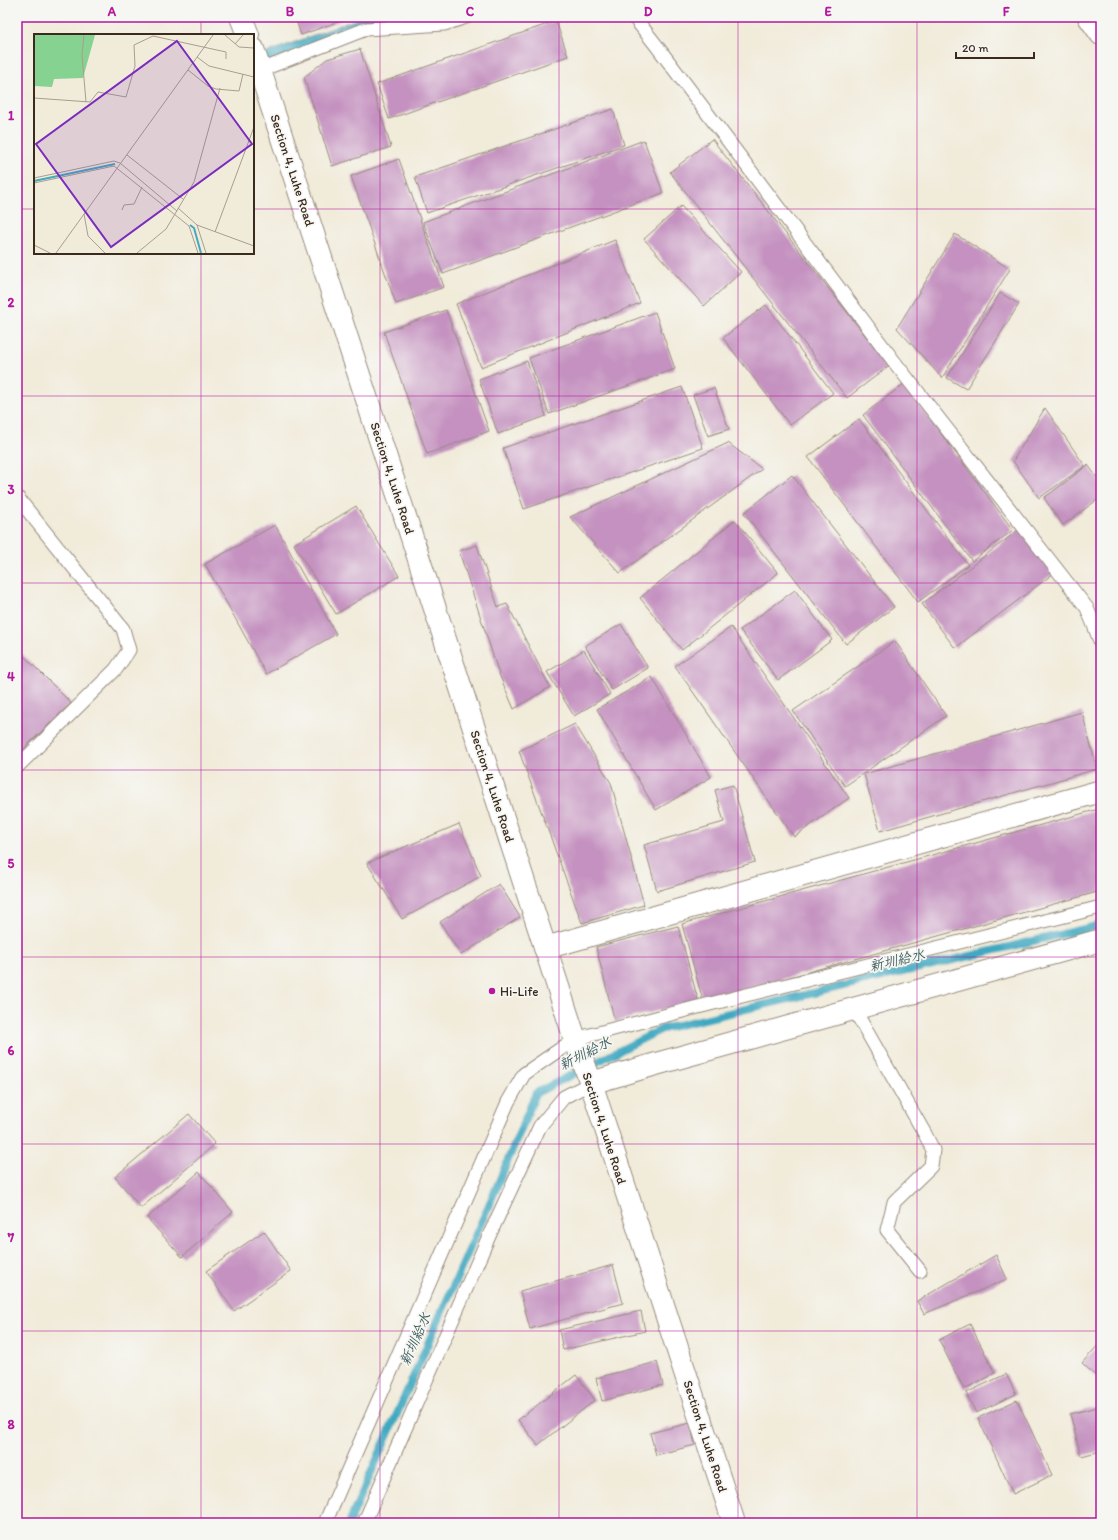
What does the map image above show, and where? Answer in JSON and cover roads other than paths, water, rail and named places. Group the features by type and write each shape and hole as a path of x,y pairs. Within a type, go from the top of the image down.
{"main road":[{"path":"241,17 248,34"},
{"path":"1089,17 1101,34"},
{"name":"Section 4, Luhe Road","path":"254,52 574,1039 591,1083 734,1523"},
{"path":"545,948 1101,791"},
{"path":"591,1083 1101,940"}],"lane":[{"path":"261,70 366,29 444,24 466,17"},
{"path":"634,17 896,364 1087,608 1101,643"},
{"path":"17,497 123,629 128,650 116,669 17,767"},
{"path":"325,1523 508,1102 524,1074 574,1039 1101,907"},
{"path":"854,1009 933,1150 931,1166 894,1202 887,1230 920,1271"},
{"path":"364,1523 488,1236 540,1126 564,1097 591,1083"}],"water":[{"path":"362,17 395,17 254,71 254,58"}],"waterway":[{"name":"新圳給水","path":"349,1523 495,1191 536,1093 662,1029 1101,925"}],"place":[{"name":"Hi-Life","path":"492,991"}]}
